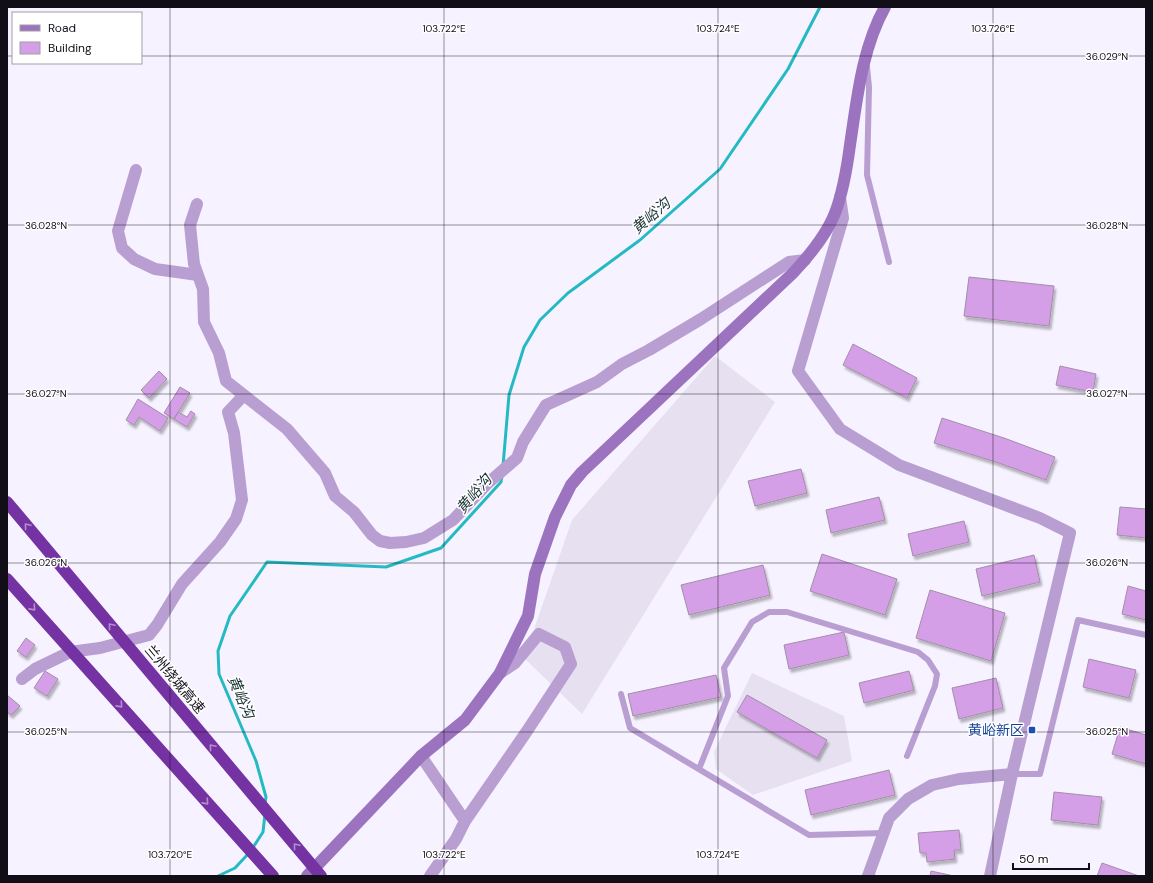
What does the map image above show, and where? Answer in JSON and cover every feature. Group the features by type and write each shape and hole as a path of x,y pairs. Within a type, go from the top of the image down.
{"highway":[{"name":"兰州绕城高速","path":"7,502 321,876"},
{"path":"7,579 273,876"}],"main road":[{"path":"307,876 421,756 465,720 500,673 528,616 535,574 555,517 571,485 597,457 805,260 826,230 840,197 847,165 865,57 880,15 885,7"}],"street":[{"path":"136,170 118,231 122,248 134,259 155,269 198,275"},
{"path":"840,197 842,218 798,371 840,429 899,465 1040,518 1070,533 1012,774 990,876"},
{"path":"196,204 190,225 194,264 203,289 204,322 219,353 226,382 287,429 325,473 335,496 354,512 372,535 380,541 390,543 406,542 424,538 452,520 488,483 517,458 523,442 546,406 597,382 622,364 702,319 789,262 805,260"},
{"path":"22,678 35,669 70,652 100,648 149,635 157,625 182,584 220,542 236,518 242,500 234,433 228,412 244,395"},
{"path":"430,876 456,839 465,821 528,731 571,664 565,647 539,634 515,663 500,673"},
{"path":"421,756 465,821"},
{"path":"868,876 889,818 908,798 932,785 959,779 1012,774"}],"lane":[{"path":"865,57 869,87 866,175 889,262"},
{"path":"699,770 728,696 724,668 752,622 769,612 787,612 918,652 928,660 937,674 936,686 907,756"},
{"path":"1012,774 1040,774 1078,620 1146,635"},
{"path":"621,694 630,728 809,835 884,833"}],"shaded area":[{"path":"715,356 775,402 582,714 524,658 572,520"},
{"path":"752,673 844,716 852,761 753,795 716,769 714,752"}],"building":[{"path":"969,277 1054,286 1049,326 964,316"},
{"path":"853,344 917,378 907,398 843,365"},
{"path":"1060,366 1096,374 1093,392 1056,385"},
{"path":"159,371 167,379 149,398 141,390"},
{"path":"180,387 190,393 174,419 164,413"},
{"path":"138,399 168,418 160,431 139,417 134,425 126,420"},
{"path":"191,411 195,414 187,427 174,419 178,412 187,417"},
{"path":"942,418 1004,438 1055,457 1046,480 996,462 934,443"},
{"path":"801,469 807,493 755,506 748,481"},
{"path":"879,497 885,520 831,533 826,510"},
{"path":"1120,507 1146,509 1146,538 1117,535"},
{"path":"964,521 969,542 913,556 908,534"},
{"path":"822,554 897,579 885,615 810,591"},
{"path":"1034,555 1040,582 982,596 976,569"},
{"path":"763,565 770,595 689,615 681,585"},
{"path":"1128,586 1146,591 1146,620 1122,614"},
{"path":"930,590 1005,613 991,661 916,638"},
{"path":"844,632 849,655 789,669 784,645"},
{"path":"26,638 35,645 26,657 17,651"},
{"path":"1089,659 1136,670 1129,698 1083,687"},
{"path":"45,671 58,679 47,696 34,688"},
{"path":"909,671 914,690 864,703 859,683"},
{"path":"716,675 721,697 633,716 628,694"},
{"path":"996,678 1003,708 959,719 952,688"},
{"path":"7,695 20,706 11,715 7,712"},
{"path":"747,695 827,740 817,758 737,712"},
{"path":"1120,727 1146,735 1146,764 1112,754"},
{"path":"889,770 895,795 811,815 805,790"},
{"path":"1054,792 1102,797 1098,825 1051,820"},
{"path":"959,830 961,850 954,850 955,859 927,862 926,853 920,853 918,833"},
{"path":"1102,863 1139,876 1097,876"},
{"path":"931,871 954,876 930,876"}],"waterway":[{"name":"黄峪沟","path":"503,466 509,395 524,347 540,320 568,293 640,240 720,169 788,69 820,7"},
{"name":"黄峪沟","path":"265,803 266,797 256,761 219,674 218,651 230,616 267,562 386,567 441,548 501,482 502,476"},
{"name":"黄峪沟","path":"252,849 263,832 265,814"},
{"name":"黄峪沟","path":"218,876 235,868 248,854"}],"place":[{"name":"黄峪新区","path":"1032,730"}]}
